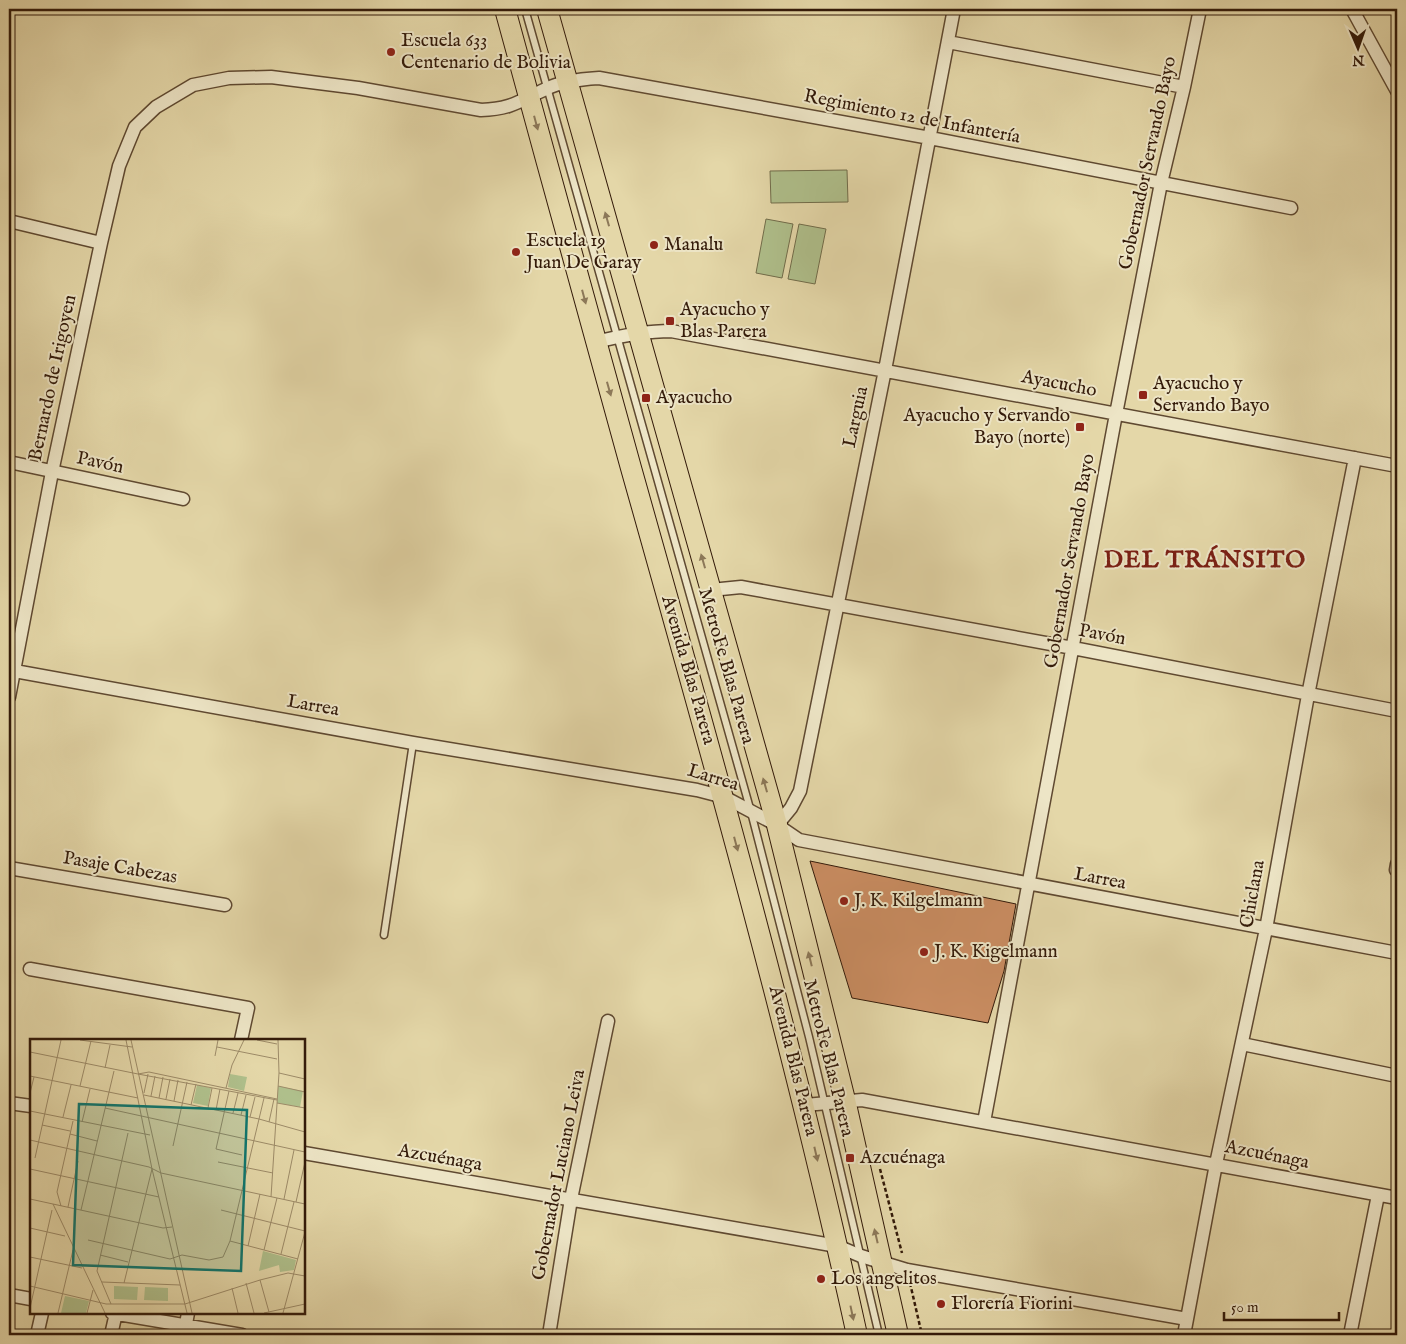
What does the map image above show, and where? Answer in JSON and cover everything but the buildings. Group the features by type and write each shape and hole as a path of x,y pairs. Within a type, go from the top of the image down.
{"main road":[{"name":"Avenida Blas Parera","path":"505,9 724,797 805,1105 857,1335"},
{"path":"547,9 777,825 845,1100 898,1335"}],"street":[{"name":"Larguia","path":"777,825 791,808 800,791 885,370 954,9"},
{"name":"Gobernador Servando Bayo","path":"984,1122 1116,414 1161,183 1200,9"},
{"path":"1352,9 1397,91"},
{"path":"948,42 1184,87"},
{"name":"Bernardo de Irigoyen","path":"9,698 11,670 100,243 119,166 134,127 156,107 193,86 229,78 271,77 358,88 481,110 499,110 529,98"},
{"name":"Regimiento 12 de Infantería","path":"529,98 547,88 568,82 599,78 930,138 1291,208"},
{"path":"9,220 100,243"},
{"name":"Ayacucho","path":"596,342 618,336 671,331 1397,466"},
{"name":"Chiclana","path":"1184,1335 1216,1164 1266,929 1308,695 1355,458"},
{"name":"Pavón","path":"9,462 183,499"},
{"name":"Pavón","path":"711,590 742,587 836,606 1073,648 1397,711"},
{"name":"Larrea","path":"11,670 413,743 697,790 724,797 777,825 799,840 1397,953"},
{"name":"Pasaje Cabezas","path":"9,868 225,905"},
{"path":"30,969 248,1008 241,1039"},
{"name":"Gobernador Luciano Leiva","path":"549,1335 571,1199 608,1021"},
{"path":"1242,1044 1397,1076"},
{"name":"Azcuénaga","path":"805,1105 862,1100 1397,1198"},
{"path":"9,1103 30,1106"},
{"name":"Azcuénaga","path":"305,1153 838,1246 861,1256 906,1270 1187,1319"},
{"path":"1350,1335 1378,1195"},
{"path":"9,1295 30,1299"},
{"path":"37,1335 42,1314"},
{"path":"111,1335 116,1314"},
{"path":"122,1314 242,1335"}],"lane":[{"name":"MetroFe Blas Parera","path":"525,9 751,812 824,1102 879,1335"},
{"path":"384,935 413,743"}],"green space":[{"path":"847,170 848,202 771,203 770,171"},
{"path":"766,219 793,224 782,278 756,273"},
{"path":"799,224 826,229 815,284 788,279"}],"place":[{"name":"Escuela 633 Centenario de Bolivia","path":"391,52"},
{"name":"Manalu","path":"654,245"},
{"name":"Escuela 19 Juan De Garay","path":"516,252"},
{"name":"Ayacucho y Blas Parera","path":"670,321"},
{"name":"Ayacucho y Servando Bayo","path":"1143,395"},
{"name":"Ayacucho","path":"646,398"},
{"name":"Ayacucho y Servando Bayo (norte)","path":"1080,427"},
{"name":"J. K. Kilgelmann","path":"844,901"},
{"name":"J. K. Kigelmann","path":"924,952"},
{"name":"Azcuénaga","path":"850,1158"},
{"name":"Los angelitos","path":"821,1279"},
{"name":"Florería Fiorini","path":"941,1304"}],"district":[{"name":"DEL TRÁNSITO","path":"1205,560"}]}
